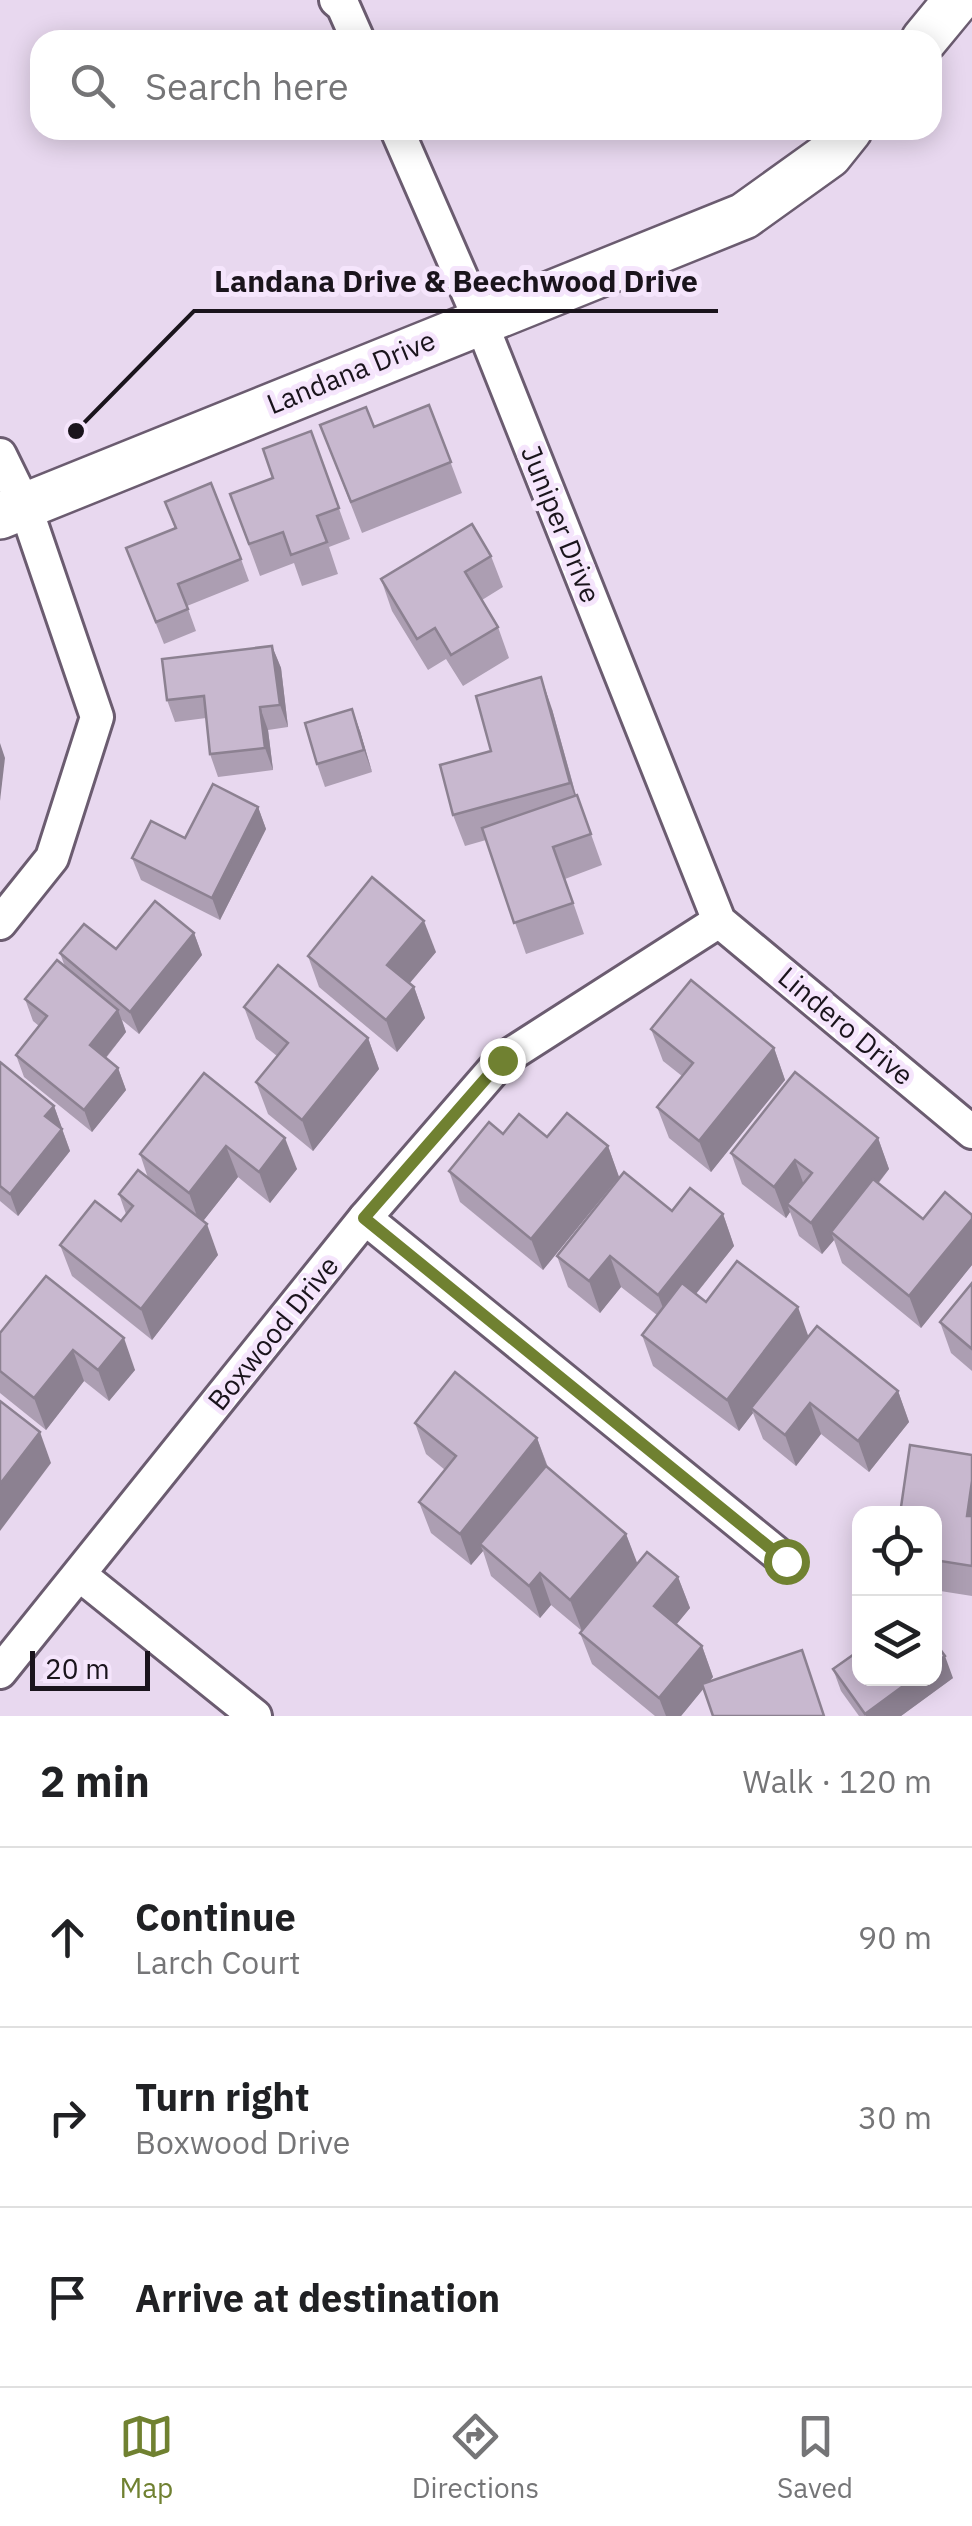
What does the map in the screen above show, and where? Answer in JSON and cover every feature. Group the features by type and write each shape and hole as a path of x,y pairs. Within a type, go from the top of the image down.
{"street":[{"path":"932,30 957,0"},
{"path":"342,2 354,30"},
{"name":"Juniper Drive","path":"401,140 480,320 719,921"},
{"name":"Landana Drive","path":"12,511 744,216 828,155 841,140"},
{"path":"0,455 12,511 97,717 52,858 0,923"},
{"name":"Lindero Drive","path":"719,921 972,1132"},
{"name":"Boxwood Drive","path":"0,1672 364,1218 502,1060 719,921"},
{"path":"364,1218 786,1561"},
{"path":"80,1575 255,1716"}],"building":[{"path":"429,405 451,462 351,502 320,425 366,407 374,427"},
{"path":"311,431 339,508 317,516 327,542 291,555 283,532 249,544 230,494 273,478 263,449"},
{"path":"211,483 241,559 178,584 188,609 156,622 126,548 176,528 165,502"},
{"path":"472,524 491,556 465,572 498,627 451,655 435,628 417,639 381,579"},
{"path":"272,646 280,705 260,707 265,748 210,754 204,696 167,700 162,659"},
{"path":"541,677 570,783 453,815 440,765 491,751 476,696"},
{"path":"352,709 364,750 317,764 305,723"},
{"path":"213,784 258,807 212,898 132,858 151,821 185,838"},
{"path":"577,795 591,834 553,847 573,903 514,923 482,828"},
{"path":"372,877 424,921 387,965 414,987 386,1020 308,956"},
{"path":"155,901 194,933 130,1012 60,953 84,924 116,949"},
{"path":"57,960 118,1010 90,1045 118,1068 84,1110 16,1055 47,1016 25,999"},
{"path":"278,965 368,1038 302,1120 256,1082 288,1043 244,1007"},
{"path":"691,980 774,1048 699,1141 657,1107 693,1063 651,1029"},
{"path":"0,1062 54,1106 45,1116 62,1129 10,1194 0,1186"},
{"path":"795,1072 878,1138 811,1223 787,1204 812,1173 795,1160 774,1187 731,1153"},
{"path":"204,1073 285,1138 259,1172 226,1146 189,1193 140,1154"},
{"path":"567,1113 608,1146 531,1239 449,1171 489,1122 503,1134 519,1114 547,1137"},
{"path":"138,1170 207,1224 141,1309 60,1245 95,1201 121,1221 133,1206 119,1194"},
{"path":"624,1172 672,1211 690,1188 723,1214 658,1295 610,1256 589,1281 557,1256"},
{"path":"873,1179 923,1219 945,1192 972,1215 909,1296 831,1232"},
{"path":"737,1261 798,1307 727,1400 642,1335 682,1283 706,1302"},
{"path":"46,1276 124,1338 98,1370 73,1350 34,1398 0,1371 0,1333"},
{"path":"972,1283 972,1349 940,1322"},
{"path":"817,1326 898,1391 858,1441 810,1403 785,1435 751,1408"},
{"path":"455,1372 537,1438 460,1534 419,1502 456,1456 415,1423"},
{"path":"0,1401 40,1432 0,1484"},
{"path":"910,1445 972,1455 967,1516 972,1516 972,1566 942,1561 942,1506 901,1506"},
{"path":"546,1466 626,1534 570,1600 540,1573 529,1586 480,1544"},
{"path":"647,1552 678,1577 654,1606 702,1646 659,1698 580,1633"},
{"path":"802,1650 824,1716 713,1716 702,1684"},
{"path":"852,1656 852,1686 903,1686 865,1714 833,1669"}],"place":[{"name":"Landana Drive & Beechwood Drive","path":"76,431"}],"route":[{"path":"502,1060 364,1218 786,1561"}]}
